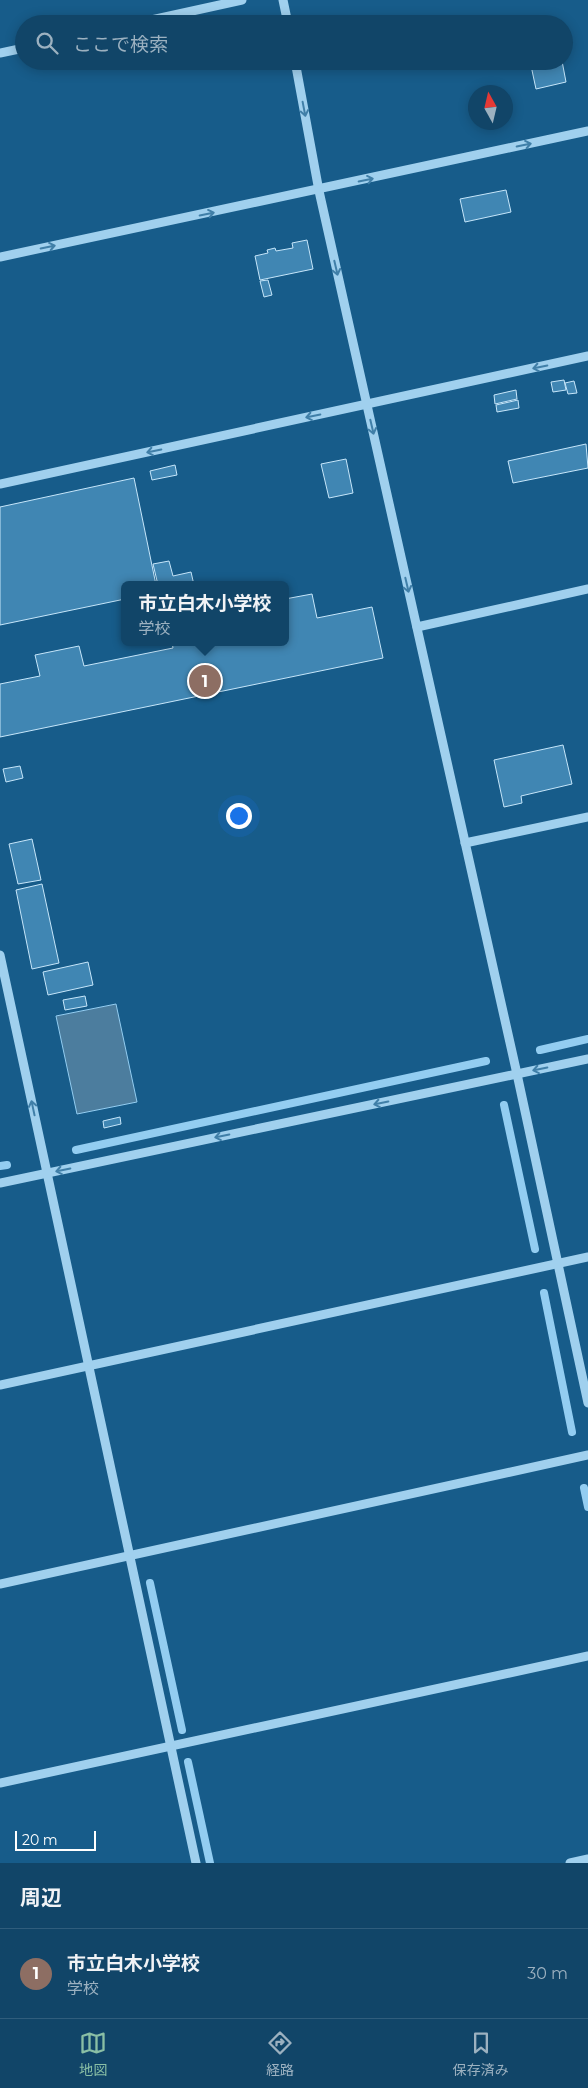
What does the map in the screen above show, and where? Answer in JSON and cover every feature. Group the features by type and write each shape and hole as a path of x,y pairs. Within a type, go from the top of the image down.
{"street":[{"path":"174,15 242,0"},
{"path":"283,0 286,15"},
{"path":"0,53 15,50"},
{"path":"297,70 319,191 517,1074 588,1403"},
{"path":"0,257 319,191 588,131"},
{"path":"0,484 588,356"},
{"path":"417,627 588,590"},
{"path":"465,843 588,817"},
{"path":"0,955 196,1863"},
{"path":"0,1183 588,1058"},
{"path":"0,1385 588,1257"},
{"path":"0,1584 588,1455"},
{"path":"0,1783 588,1656"},
{"path":"570,1863 588,1859"}],"water":[{"path":"116,1004 137,1102 77,1114 56,1016"}],"building":[{"path":"532,70 564,70 566,82 536,89"},
{"path":"506,190 511,212 465,222 460,199"},
{"path":"307,240 313,269 260,280 255,256 268,253 267,250 275,248 276,251 293,248 292,243"},
{"path":"268,280 272,295 264,297 260,281"},
{"path":"564,380 566,390 553,392 551,382"},
{"path":"574,381 577,393 568,394 565,383"},
{"path":"516,390 517,399 495,404 494,395"},
{"path":"518,400 519,408 497,412 496,405"},
{"path":"586,444 588,468 513,483 508,461"},
{"path":"346,459 353,493 329,498 321,464"},
{"path":"175,465 177,475 152,480 150,471"},
{"path":"134,478 155,581 121,581 121,600 0,625 0,507"},
{"path":"169,561 173,576 191,572 193,581 157,581 153,564"},
{"path":"312,594 317,618 372,607 383,658 0,737 0,684 40,676 35,655 79,646 84,666 173,648 173,646 289,646 289,598"},
{"path":"563,745 572,784 521,796 522,803 504,807 494,760"},
{"path":"20,766 23,778 6,782 3,769"},
{"path":"32,839 41,880 18,884 9,844"},
{"path":"42,884 59,963 32,969 16,890"},
{"path":"88,962 93,985 48,995 43,972"},
{"path":"85,996 87,1006 65,1010 63,1000"},
{"path":"120,1117 121,1124 104,1128 103,1121"}],"waterway":[{"path":"540,1050 588,1039"},
{"path":"76,1150 486,1061"},
{"path":"504,1105 535,1249"},
{"path":"0,1166 7,1165"},
{"path":"544,1293 572,1432"},
{"path":"584,1488 588,1507"},
{"path":"150,1583 182,1730"},
{"path":"188,1762 210,1863"}],"place":[{"name":"市立白木小学校","path":"205,681"}]}
